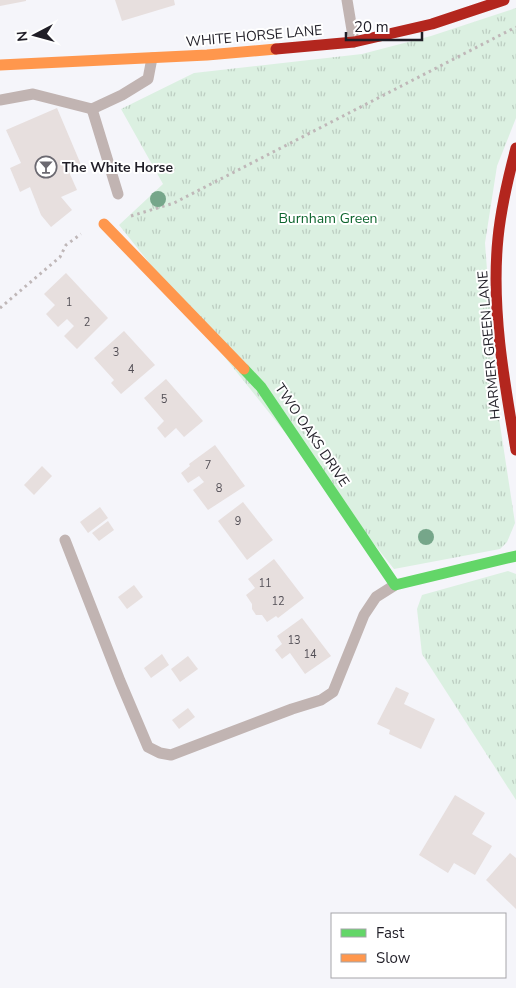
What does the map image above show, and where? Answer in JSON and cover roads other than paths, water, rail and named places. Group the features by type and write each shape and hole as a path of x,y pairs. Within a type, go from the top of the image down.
{"street":[{"name":"WHITE HORSE LANE","path":"0,65 207,56 354,42 432,24 504,0"},
{"name":"HARMER GREEN LANE","path":"516,148 500,222 497,252 497,295 516,450"},
{"name":"TWO OAKS DRIVE","path":"104,224 261,387 395,585"},
{"path":"395,585 516,556"}],"lane":[{"path":"347,0 354,42"},
{"path":"0,100 33,94 92,109 122,95 148,79 152,58"},
{"path":"92,109 118,194"},
{"path":"65,540 148,747 160,753 171,755 321,700 333,692 364,616 376,597 395,585"}],"place":[{"name":"The White Horse","path":"46,167"}],"park label":[{"name":"Burnham Green","path":"328,218"}]}
